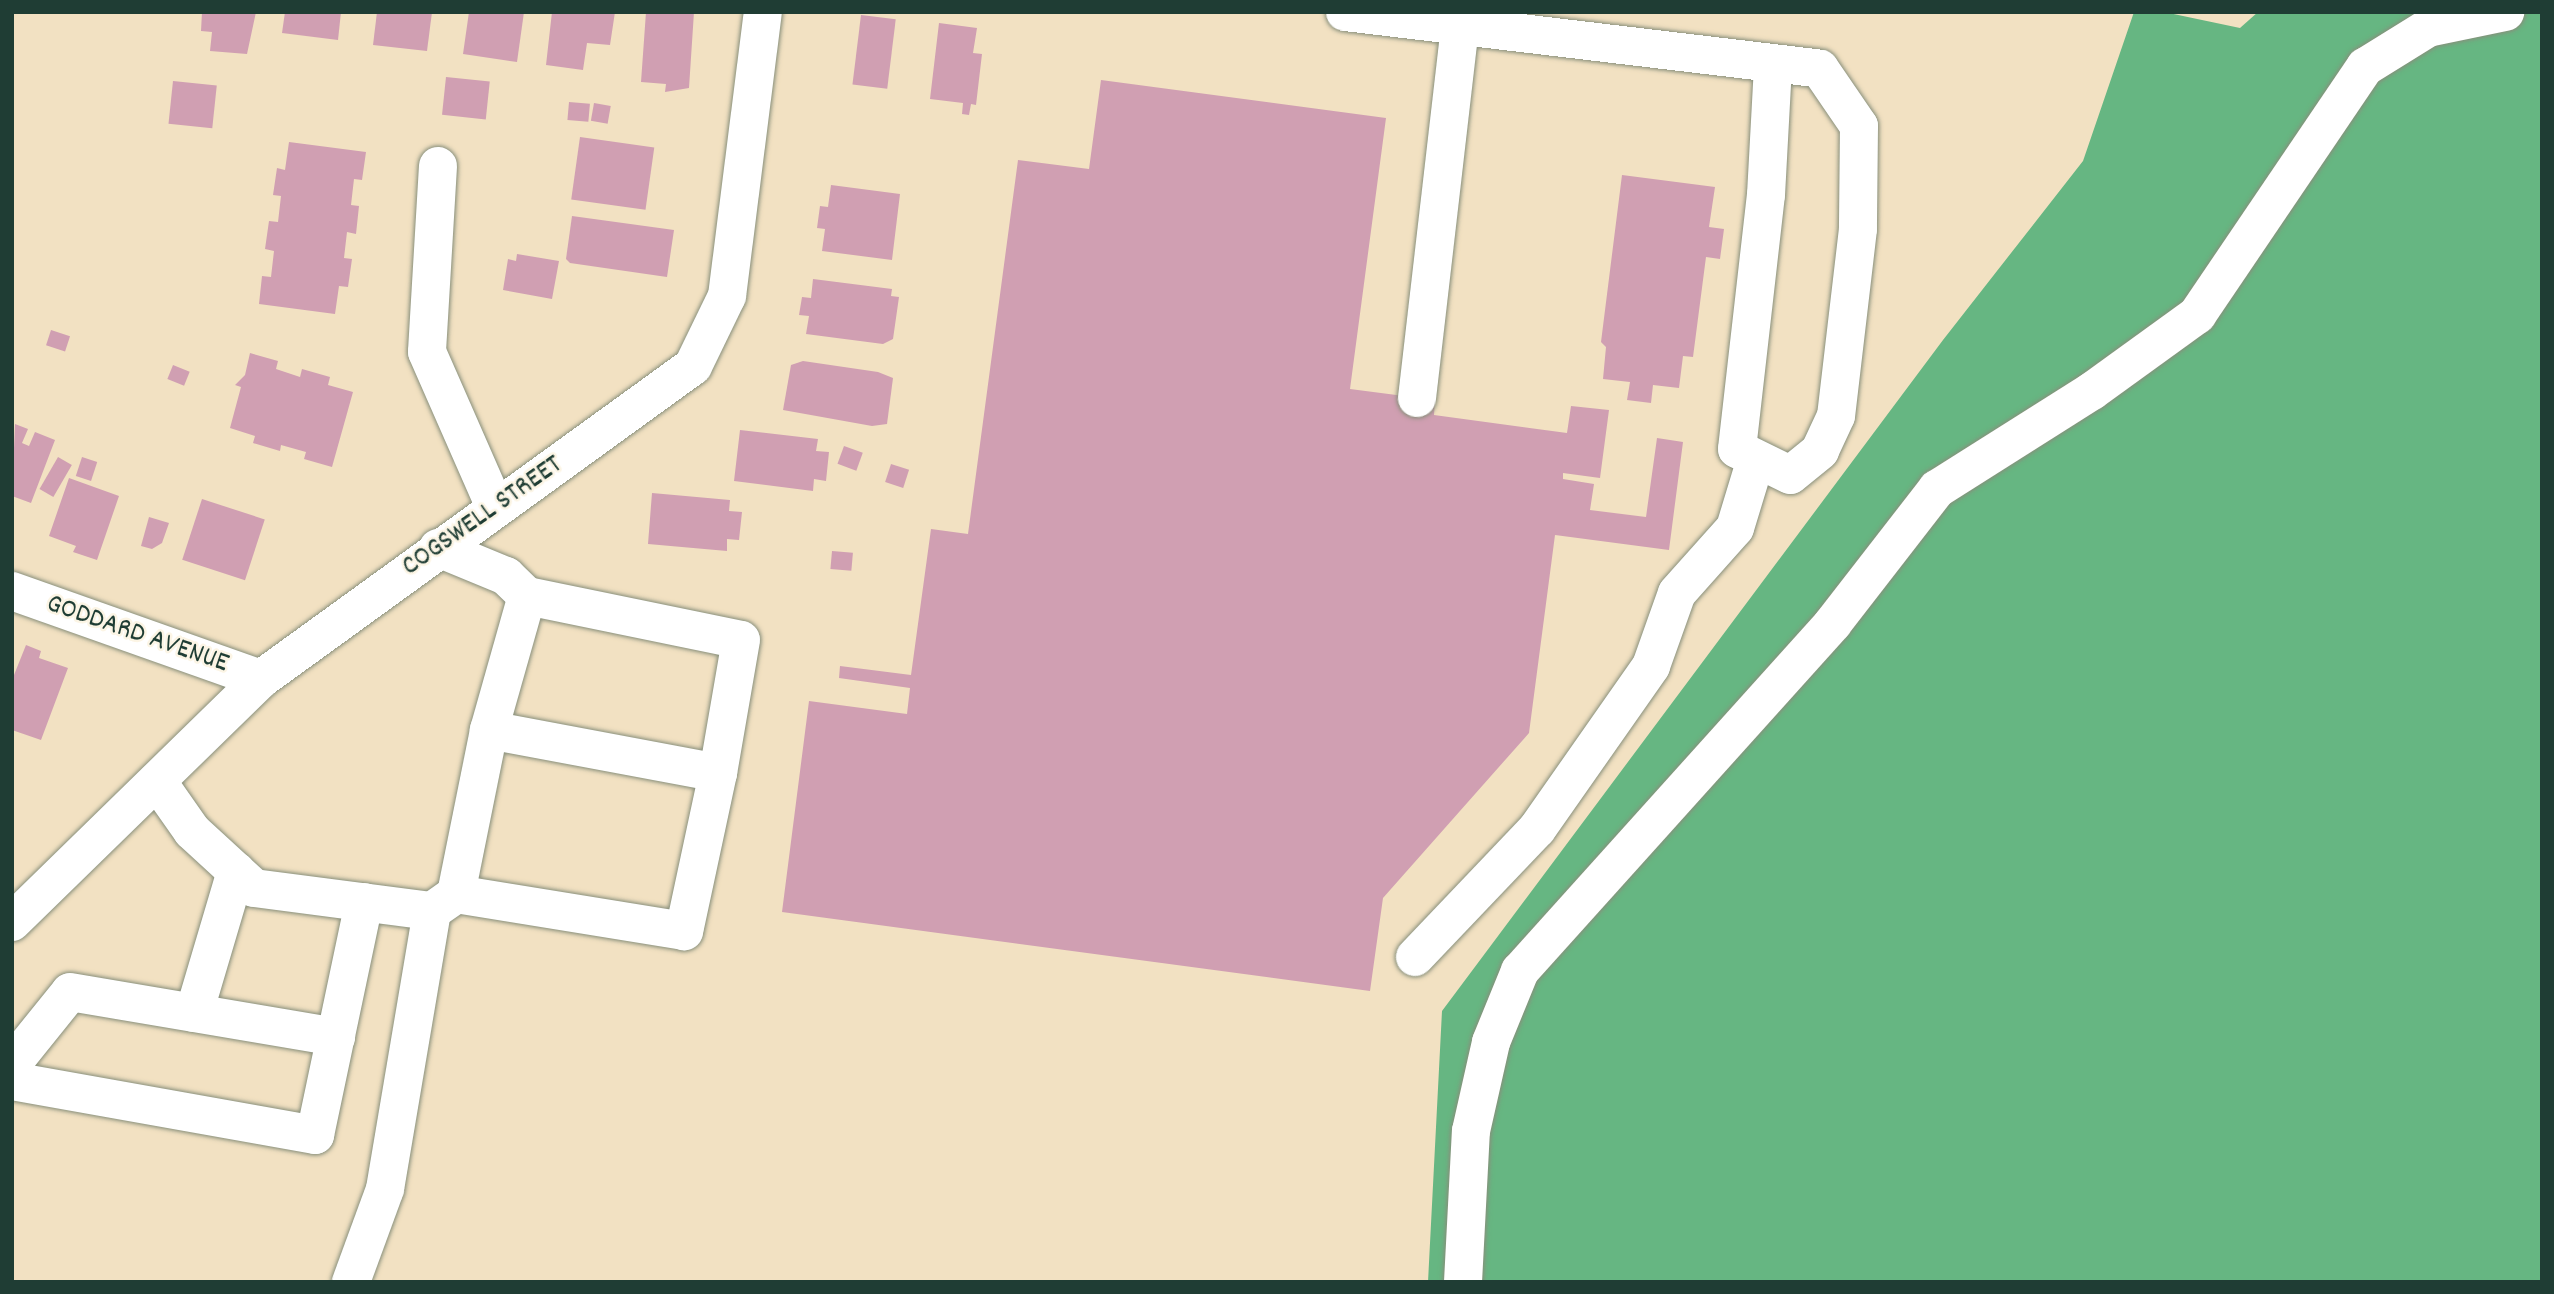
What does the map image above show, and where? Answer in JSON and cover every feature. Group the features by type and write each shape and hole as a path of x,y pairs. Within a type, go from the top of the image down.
{"street":[{"name":"COGSWELL STREET","path":"12,922 261,679 438,548 693,366 727,296 763,12"},
{"path":"1345,12 1820,69 1860,126 1857,229 1836,416 1820,451 1790,475 1755,461 1737,449 1766,195 1773,65"},
{"path":"1463,1282 1471,1131 1491,1042 1520,971 1833,623 1937,489 2092,391 2197,315 2365,67 2428,28 2505,12"},
{"path":"1417,398 1460,26"},
{"path":"438,166 427,352 496,509"},
{"path":"1415,957 1537,829 1651,666 1677,593 1735,528 1755,461"},
{"path":"157,780 192,831 254,888 365,902 444,903 684,931 718,774 741,639 527,596 506,576 438,548"},
{"name":"GODDARD AVENUE","path":"12,591 261,679"},
{"path":"351,1282 384,1189 444,903 527,596"},
{"path":"489,730 718,774"},
{"path":"194,1013 236,871"},
{"path":"12,1081 315,1135 365,902"},
{"path":"12,1064 70,992 336,1037"}],"green space":[{"path":"2134,12 2164,12 2240,28 2258,12 2542,12 2542,1282 1428,1282 1442,1011 1943,340 2083,161"}],"building":[{"path":"202,12 256,12 247,54 210,51 212,32 201,31"},
{"path":"285,12 341,12 338,40 282,33"},
{"path":"377,12 432,12 427,51 373,45"},
{"path":"469,12 524,12 517,62 463,54"},
{"path":"552,12 615,12 610,45 587,43 583,70 546,65"},
{"path":"646,12 694,12 689,88 665,92 666,84 641,82"},
{"path":"861,15 896,19 887,89 852,84"},
{"path":"939,23 977,28 973,53 982,54 976,105 971,104 969,115 962,114 963,103 930,99"},
{"path":"446,77 490,82 486,119 442,115"},
{"path":"1101,80 1386,118 1350,389 1435,400 1434,415 1567,433 1571,406 1609,410 1600,478 1563,473 1563,479 1594,484 1590,510 1646,517 1657,438 1683,442 1669,550 1555,535 1529,733 1383,898 1370,991 782,912 809,701 907,714 910,688 839,678 840,666 911,675 931,529 968,534 1018,160 1089,169"},
{"path":"173,81 217,86 212,128 169,124"},
{"path":"569,102 590,104 588,122 567,120"},
{"path":"594,103 611,106 608,124 591,121"},
{"path":"580,137 654,147 646,210 571,199"},
{"path":"289,142 366,152 362,180 354,179 351,205 359,206 356,234 347,232 344,258 352,259 348,287 339,286 335,314 259,304 262,276 271,277 274,251 265,249 269,221 278,222 281,196 273,195 277,168 285,170"},
{"path":"1622,175 1715,187 1709,227 1724,229 1720,259 1706,257 1693,357 1683,356 1679,388 1653,385 1651,403 1627,400 1630,382 1603,379 1606,347 1601,342"},
{"path":"831,185 900,194 892,260 822,251 825,229 817,228 820,206 828,207"},
{"path":"572,216 674,230 667,277 570,263 566,259"},
{"path":"517,254 559,261 552,299 503,290 508,259 516,261"},
{"path":"813,279 892,289 891,296 899,297 893,339 883,344 806,334 809,316 799,315 802,297 811,298"},
{"path":"51,330 70,336 65,351 46,345"},
{"path":"250,353 278,361 276,369 300,377 302,369 330,377 328,385 353,392 332,467 304,459 306,452 281,445 280,451 253,443 255,436 230,428 241,387 235,385 245,375"},
{"path":"803,361 878,372 893,378 887,424 872,426 783,410 791,365"},
{"path":"173,365 190,372 184,386 167,379"},
{"path":"15,424 28,429 22,443 29,446 35,432 55,440 31,503 12,496"},
{"path":"740,430 818,439 816,451 829,452 826,481 814,479 813,491 734,481"},
{"path":"844,446 863,453 856,471 838,464"},
{"path":"58,457 72,465 53,497 40,489"},
{"path":"82,457 97,462 91,481 76,476"},
{"path":"891,464 909,470 903,488 885,482"},
{"path":"69,478 119,496 97,560 73,552 76,546 49,536"},
{"path":"652,493 730,500 729,511 742,512 739,540 727,539 727,551 648,544"},
{"path":"202,499 265,519 245,580 182,560"},
{"path":"149,517 169,523 162,543 152,549 141,546"},
{"path":"832,551 853,553 851,571 830,569"},
{"path":"26,645 41,651 39,658 68,668 41,740 12,730 12,680"}]}
